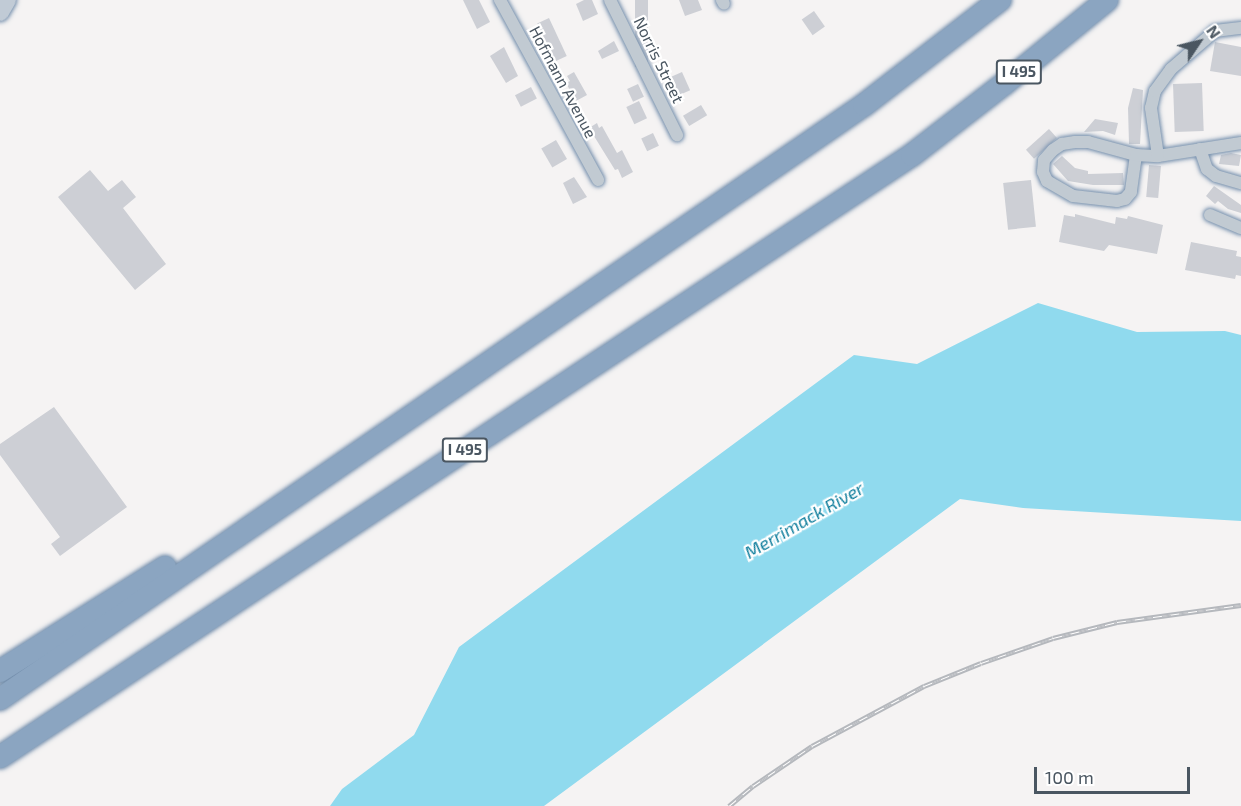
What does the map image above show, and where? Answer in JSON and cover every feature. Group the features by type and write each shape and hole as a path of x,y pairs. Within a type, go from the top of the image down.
{"highway":[{"path":"0,699 319,477 854,112 1000,0"},
{"name":"I 495","path":"0,757 912,155 1107,0"},
{"path":"0,670 201,544 319,477"}],"main road":[{"path":"0,12 7,0"}],"street":[{"name":"Hofmann Avenue","path":"500,0 598,180"},
{"name":"Norris Street","path":"610,0 677,135"},
{"path":"1158,156 1151,108 1155,91 1171,69 1215,31 1241,28"},
{"path":"1136,155 1131,192 1125,199 1117,201 1073,195 1047,181 1043,172 1044,160 1062,144 1088,142 1136,155 1158,156 1241,143"},
{"path":"1200,149 1207,170 1216,176 1241,183"},
{"path":"1210,215 1241,228"}],"water":[{"name":"Merrimack River","path":"1038,303 1137,332 1225,331 1241,335 1241,521 1023,508 960,499 544,806 330,806 342,789 414,735 459,647 854,355 917,364"}],"building":[{"path":"463,0 479,0 490,22 477,29"},
{"path":"584,0 592,0 598,14 583,21 576,4"},
{"path":"635,0 648,0 648,67 635,67"},
{"path":"679,0 698,0 702,10 685,16"},
{"path":"814,11 825,27 813,35 802,20"},
{"path":"549,18 567,56 555,62 537,23"},
{"path":"614,41 619,51 602,59 598,51"},
{"path":"1215,42 1241,47 1241,76 1210,71"},
{"path":"504,47 518,76 506,83 490,56"},
{"path":"574,72 587,95 576,101 566,83 570,81 567,76"},
{"path":"682,72 690,90 678,96 670,77"},
{"path":"1202,83 1204,131 1175,132 1173,84"},
{"path":"638,84 644,97 633,102 627,89"},
{"path":"531,87 537,99 521,107 515,95"},
{"path":"1133,88 1143,90 1140,144 1129,144 1128,108"},
{"path":"639,101 647,118 634,124 626,107"},
{"path":"701,105 707,115 689,126 683,116"},
{"path":"1095,119 1118,123 1115,135 1103,131 1084,132"},
{"path":"597,123 599,128 602,126 617,153 622,150 633,172 622,178 618,169 615,170 589,128"},
{"path":"1049,129 1057,138 1034,159 1026,150"},
{"path":"653,133 659,146 647,151 641,138"},
{"path":"556,140 567,159 552,168 541,149"},
{"path":"1231,153 1241,155 1239,166 1219,164 1221,155"},
{"path":"1062,156 1075,168 1088,171 1088,174 1123,173 1124,185 1093,185 1068,181 1053,164"},
{"path":"1149,165 1161,166 1158,198 1146,197"},
{"path":"90,170 108,191 122,180 136,197 123,208 166,264 135,290 58,197"},
{"path":"574,177 587,197 573,204 563,183"},
{"path":"1031,180 1036,227 1008,230 1003,183"},
{"path":"1214,186 1241,205 1241,213 1228,209 1218,201 1215,204 1206,196"},
{"path":"1075,214 1115,224 1116,217 1127,219 1128,216 1163,225 1157,254 1109,245 1104,251 1059,242 1064,215 1075,217"},
{"path":"1191,242 1237,251 1236,256 1241,257 1241,276 1236,275 1235,279 1185,270"},
{"path":"54,407 127,507 60,556 51,544 60,537 0,455 0,444"}],"railway":[{"path":"729,806 753,786 812,746 924,686 981,663 1053,638 1117,622 1241,605"}]}
